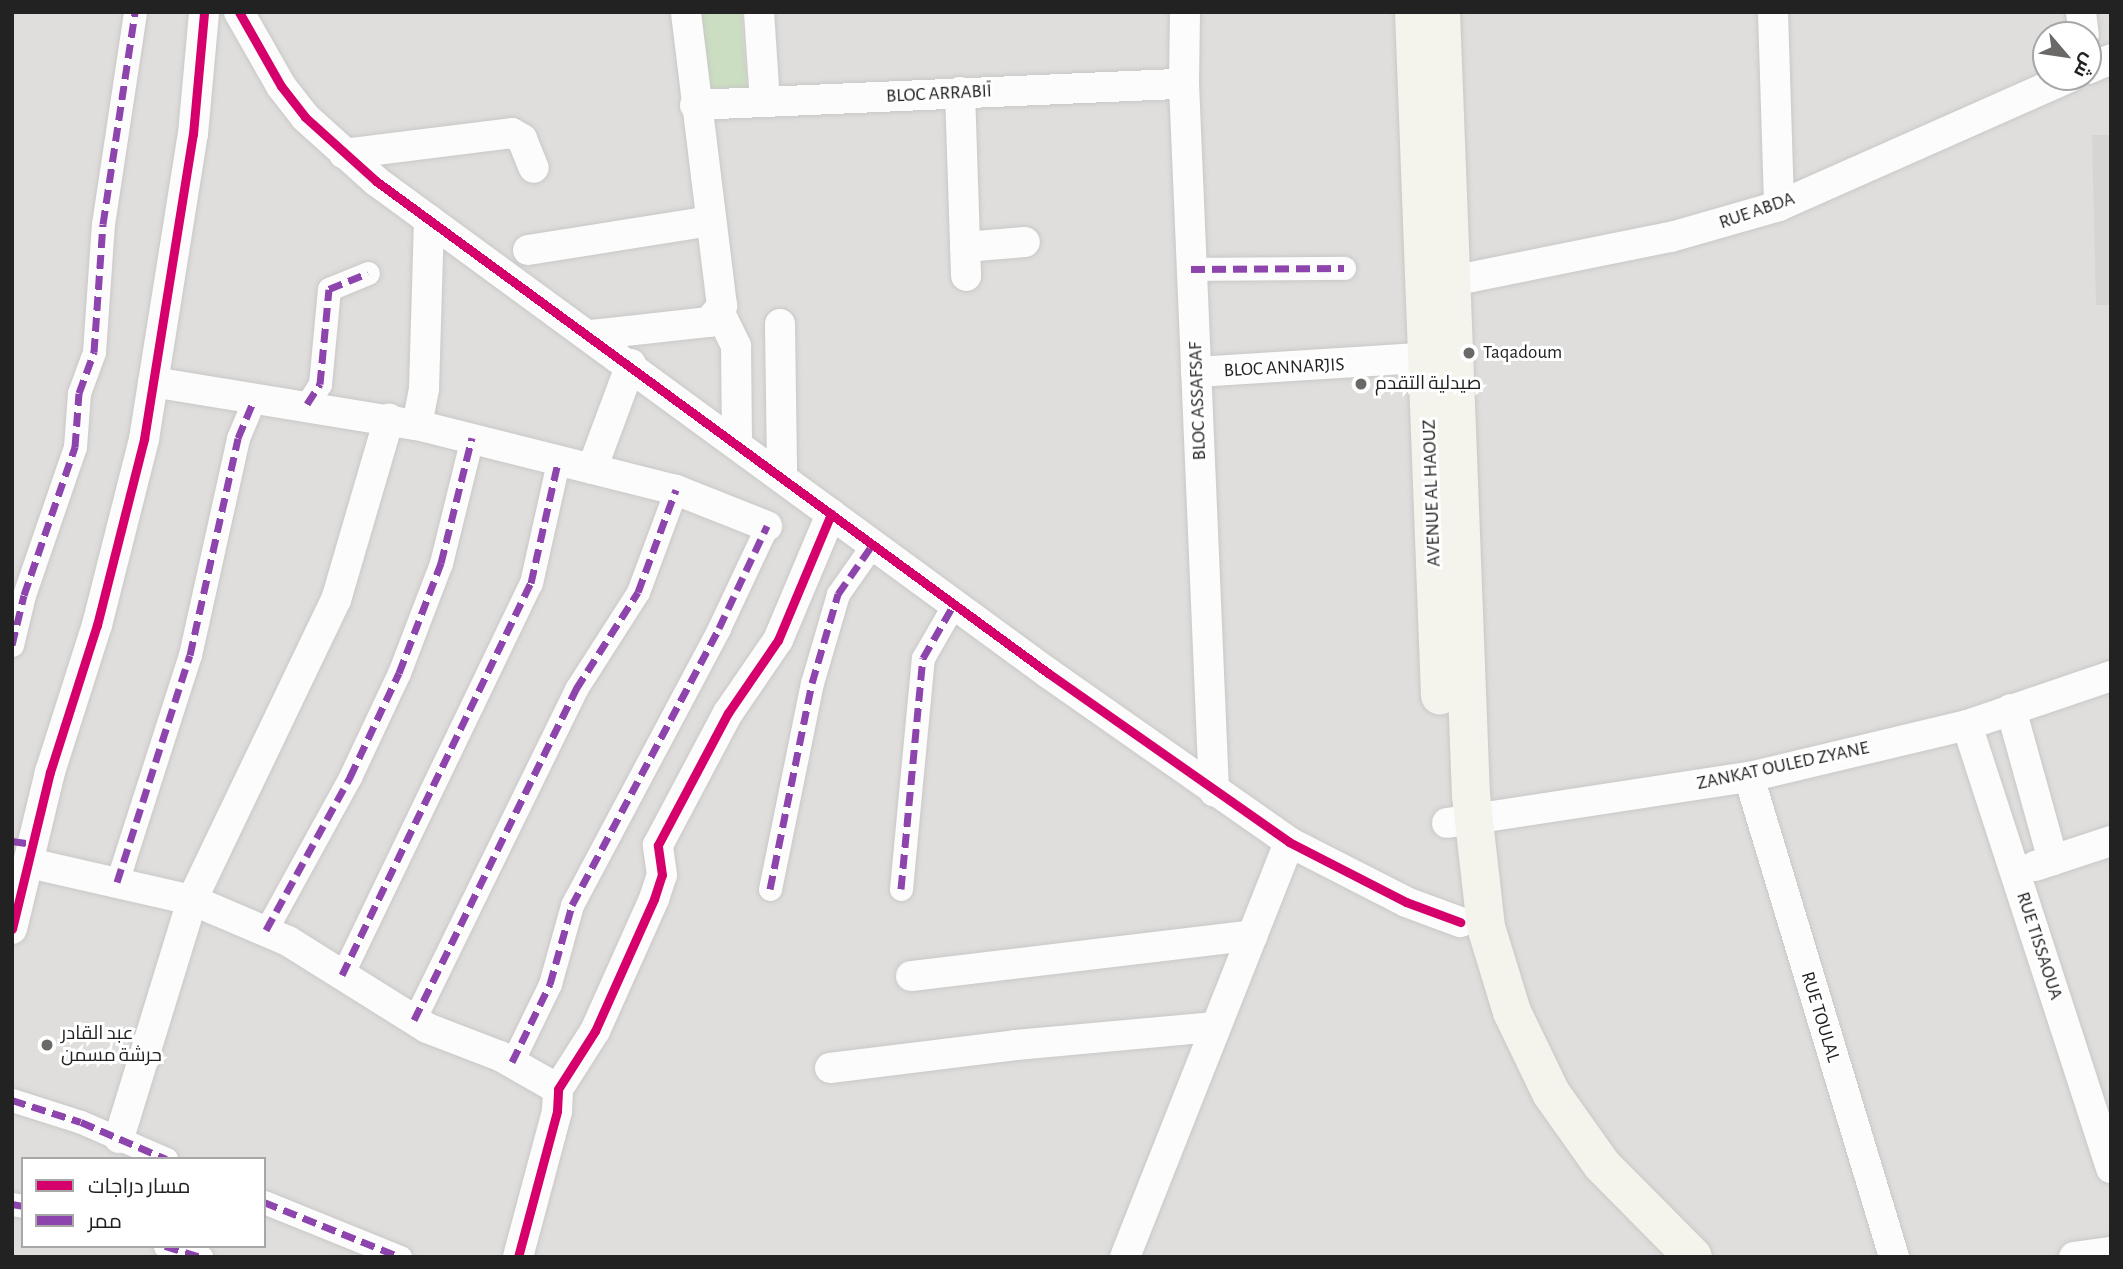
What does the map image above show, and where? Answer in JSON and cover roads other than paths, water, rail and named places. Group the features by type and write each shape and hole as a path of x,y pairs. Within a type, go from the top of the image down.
{"main road":[{"name":"AVENUE AL HAOUZ","path":"1414,12 1438,284 1460,821 1460,922 1484,968"},
{"name":"AVENUE AL HAOUZ","path":"1438,284 1441,12"},
{"name":"AVENUE AL HAOUZ","path":"1460,821 1478,883 1484,968"},
{"path":"1484,968 1499,1041 1539,1115 1589,1182 1662,1257"},
{"path":"1484,968 1576,1130 1632,1199 1693,1257"}],"street":[{"path":"12,645 24,595 75,447 79,393 94,352 103,224 135,12"},
{"path":"12,929 24,849 122,534 153,382 193,134 204,12"},
{"path":"239,12 281,86 305,117 344,155 429,220 592,335 831,514 1214,791 1289,842 1406,902 1460,922"},
{"path":"686,12 720,313 736,346 737,443"},
{"path":"759,12 765,102"},
{"name":"BLOC ASSAFSAF","path":"1185,12 1184,84 1214,791"},
{"path":"1773,12 1779,206"},
{"name":"BLOC ARRABIÏ","path":"695,105 1184,84"},
{"name":"RUE ABDA","path":"1438,284 1671,237 1779,206 2034,91"},
{"path":"960,92 966,261 1025,242"},
{"path":"344,155 512,133 522,139 534,168"},
{"path":"119,1139 192,900 336,600 403,422 424,389 429,220"},
{"path":"528,250 711,221"},
{"path":"1191,269 1344,268"},
{"path":"307,404 320,384 330,289 368,273"},
{"path":"592,335 709,322 720,313"},
{"path":"780,324 782,477"},
{"name":"BLOC ANNARJIS","path":"1196,372 1441,356"},
{"path":"592,469 631,364"},
{"path":"153,382 254,400 307,404 472,438 676,490 767,526 719,628 582,883 550,984 512,1062"},
{"path":"117,882 190,655 238,438 254,400"},
{"path":"266,930 350,777 399,673 441,563 472,438"},
{"path":"342,975 531,583 558,462"},
{"path":"414,1020 576,689 638,592 676,490"},
{"path":"518,1257 557,1111 558,1088 595,1031 654,899 662,875 658,845 728,713 778,640 831,514"},
{"path":"769,889 812,683 838,594 873,544"},
{"path":"901,890 923,658 954,604"},
{"name":"ZANKAT OULED ZYANE","path":"1460,821 1749,777 1967,725 2111,676"},
{"path":"2011,709 2053,860"},
{"name":"RUE TISSAOUA","path":"1967,725 2111,1168"},
{"name":"RUE TOULAL","path":"1749,777 1894,1257"},
{"path":"2015,872 2111,841"},
{"path":"1125,1257 1289,842"},
{"path":"24,849 117,882 192,900 266,930 414,1020 512,1062 558,1088"},
{"path":"911,976 1252,935"},
{"path":"830,1068 1028,1043 1215,1027"},
{"path":"12,1100 161,1157"},
{"path":"266,1203 400,1257"},
{"path":"172,1248 201,1257"},
{"path":"2074,1257 2111,1252"}],"place":[{"name":"Taqadoum","path":"1469,353"},
{"name":"صيدلية التقدم","path":"1361,384"},
{"name":"عبد القادر حرشة مسمن","path":"47,1045"}]}
